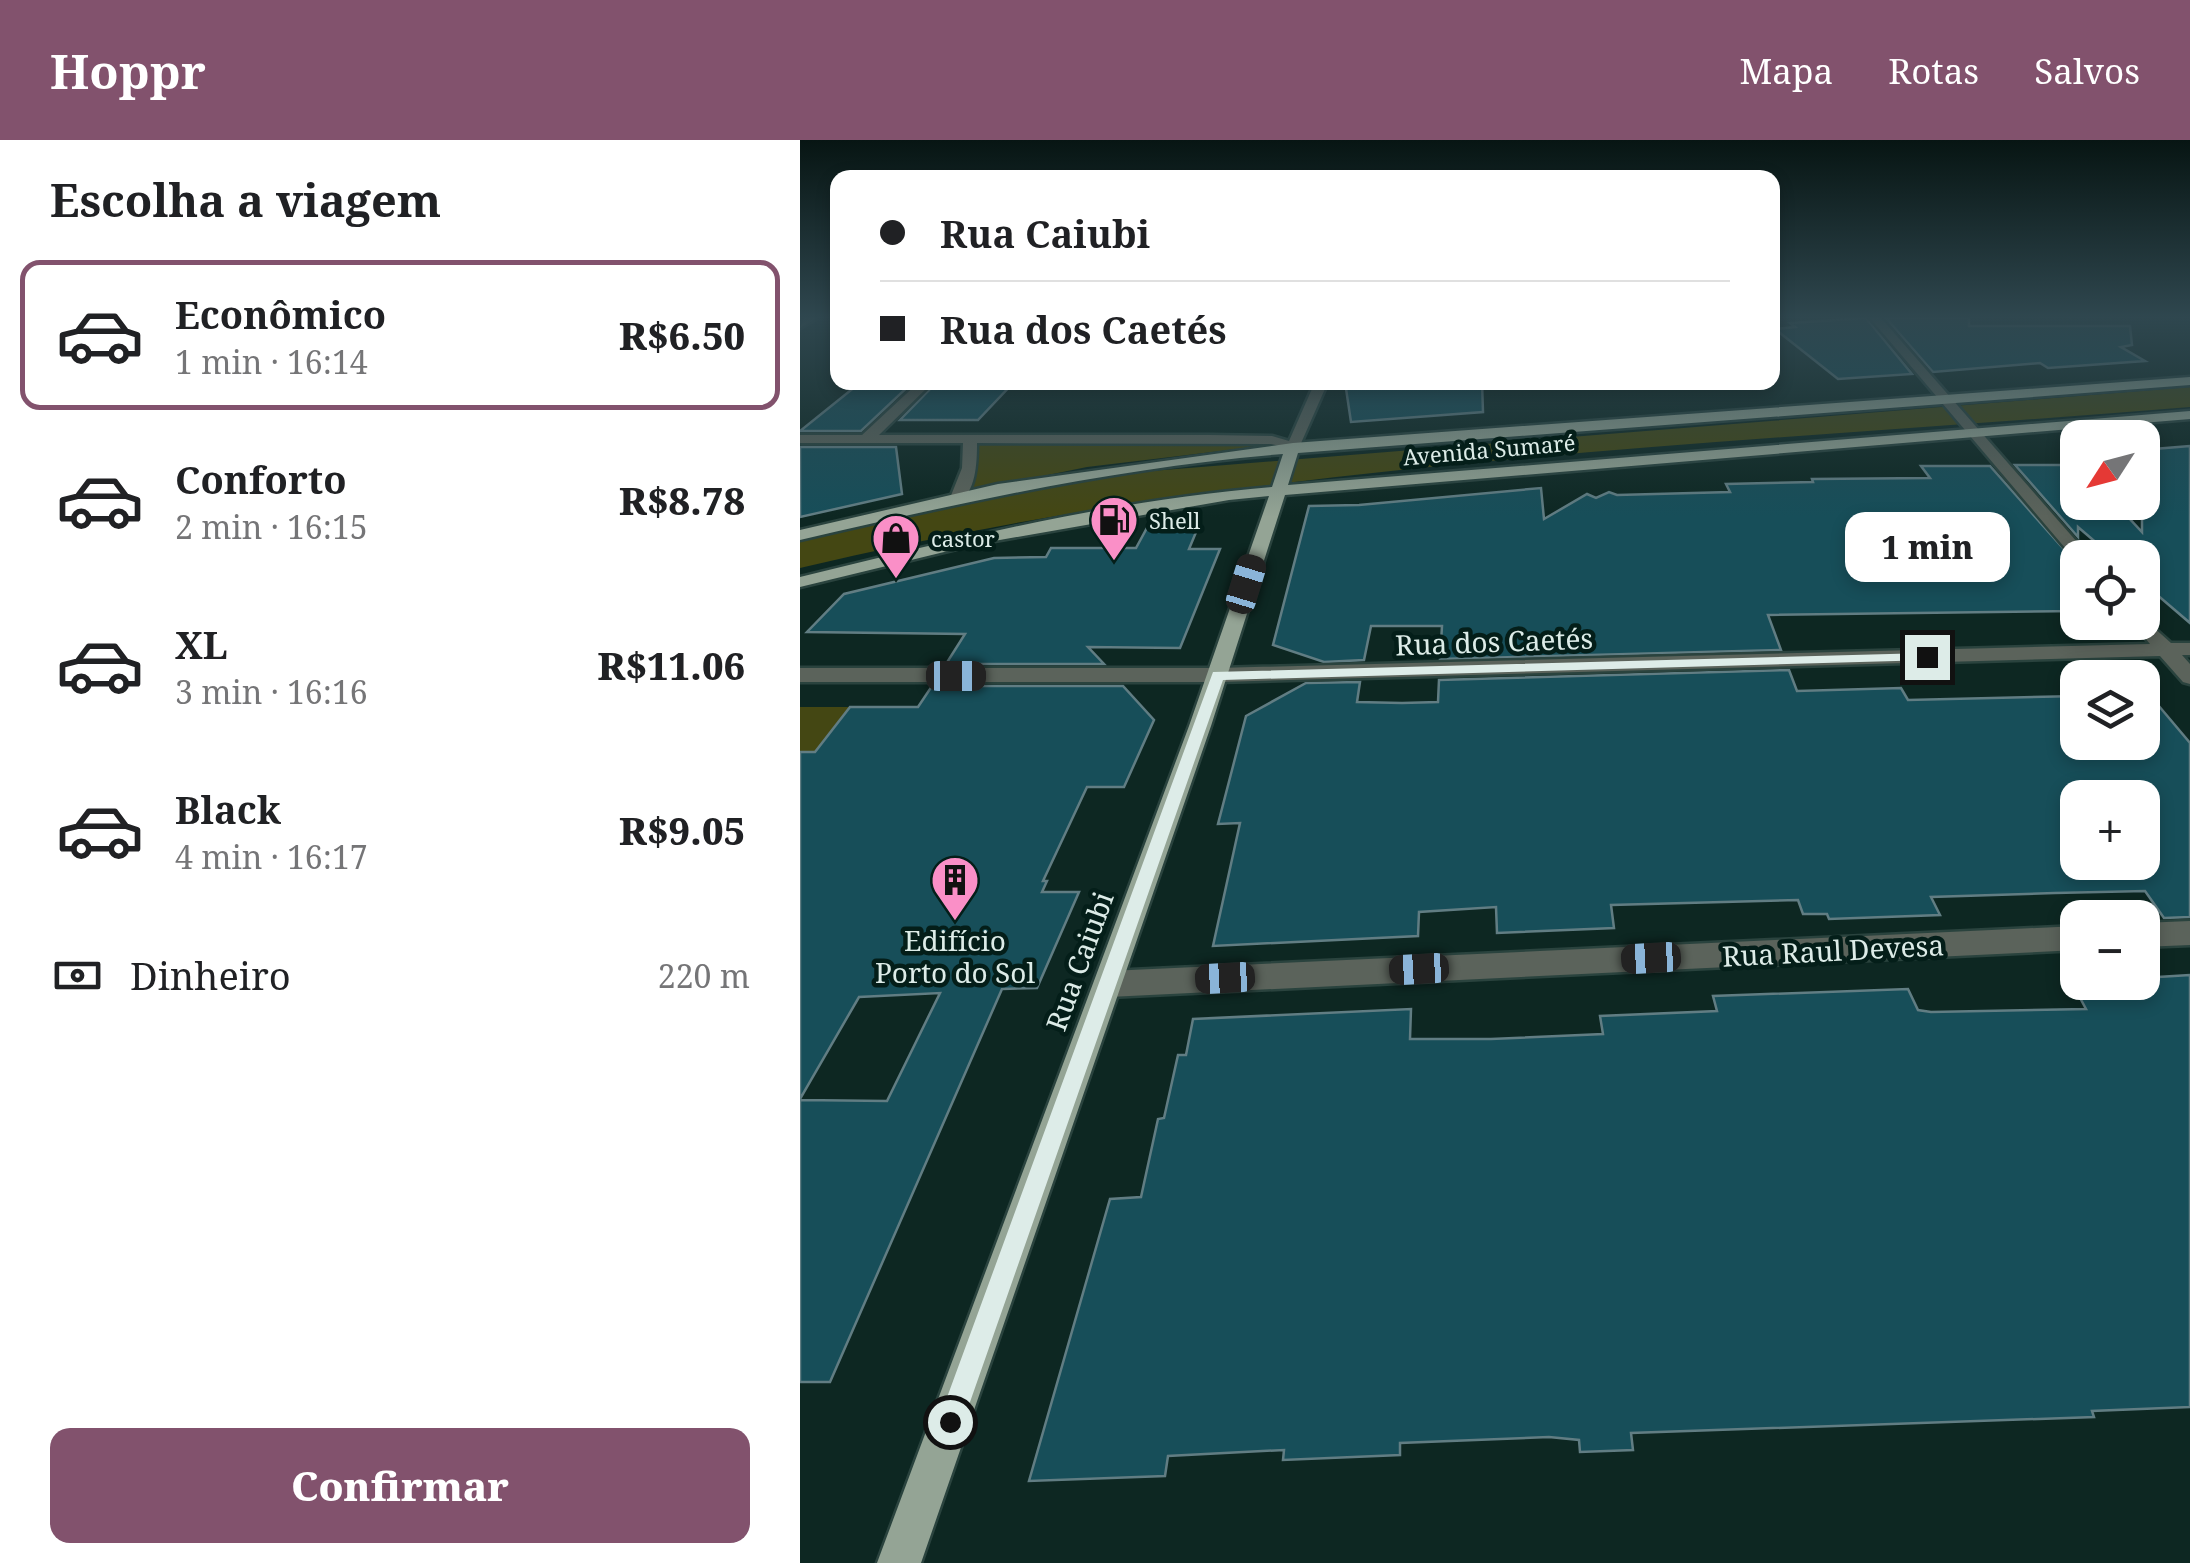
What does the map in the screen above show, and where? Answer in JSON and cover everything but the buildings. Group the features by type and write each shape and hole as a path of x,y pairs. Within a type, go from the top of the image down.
{"main road":[{"name":"Avenida Sumaré","path":"800,535 958,498 1094,472 1293,447 2136,384"},
{"name":"Avenida Sumaré","path":"800,582 1064,522 1277,490 2190,415"},
{"name":"Rua Caiubi","path":"899,1563 1218,676 1293,447"}],"street":[{"path":"1930,384 2068,540"},
{"path":"867,438 918,390"},
{"name":"Rua Caiubi","path":"1293,447 1318,390"},
{"path":"958,498 970,468 970,438"},
{"path":"800,439 1272,440 1293,447"},
{"path":"2157,640 2190,677"},
{"name":"Rua dos Caetés","path":"800,675 1218,676 2190,648"},
{"path":"2160,934 2190,933"},
{"name":"Rua Raul Devesa","path":"1109,984 2060,939"}],"green space":[{"path":"2190,387 2190,407 1666,446 1317,479 1143,502 971,531 800,568 800,539 1102,475"},
{"path":"1226,442 1254,447 1087,467 969,491 977,472 979,445"},
{"path":"800,707 850,707 815,752 800,752"}],"place":[{"name":"Shell","path":"1114,562"},
{"name":"castor","path":"896,580"},
{"name":"Edifício Porto do Sol","path":"955,922"}],"route":[{"path":"950,1422 1218,676 1927,657"}]}
